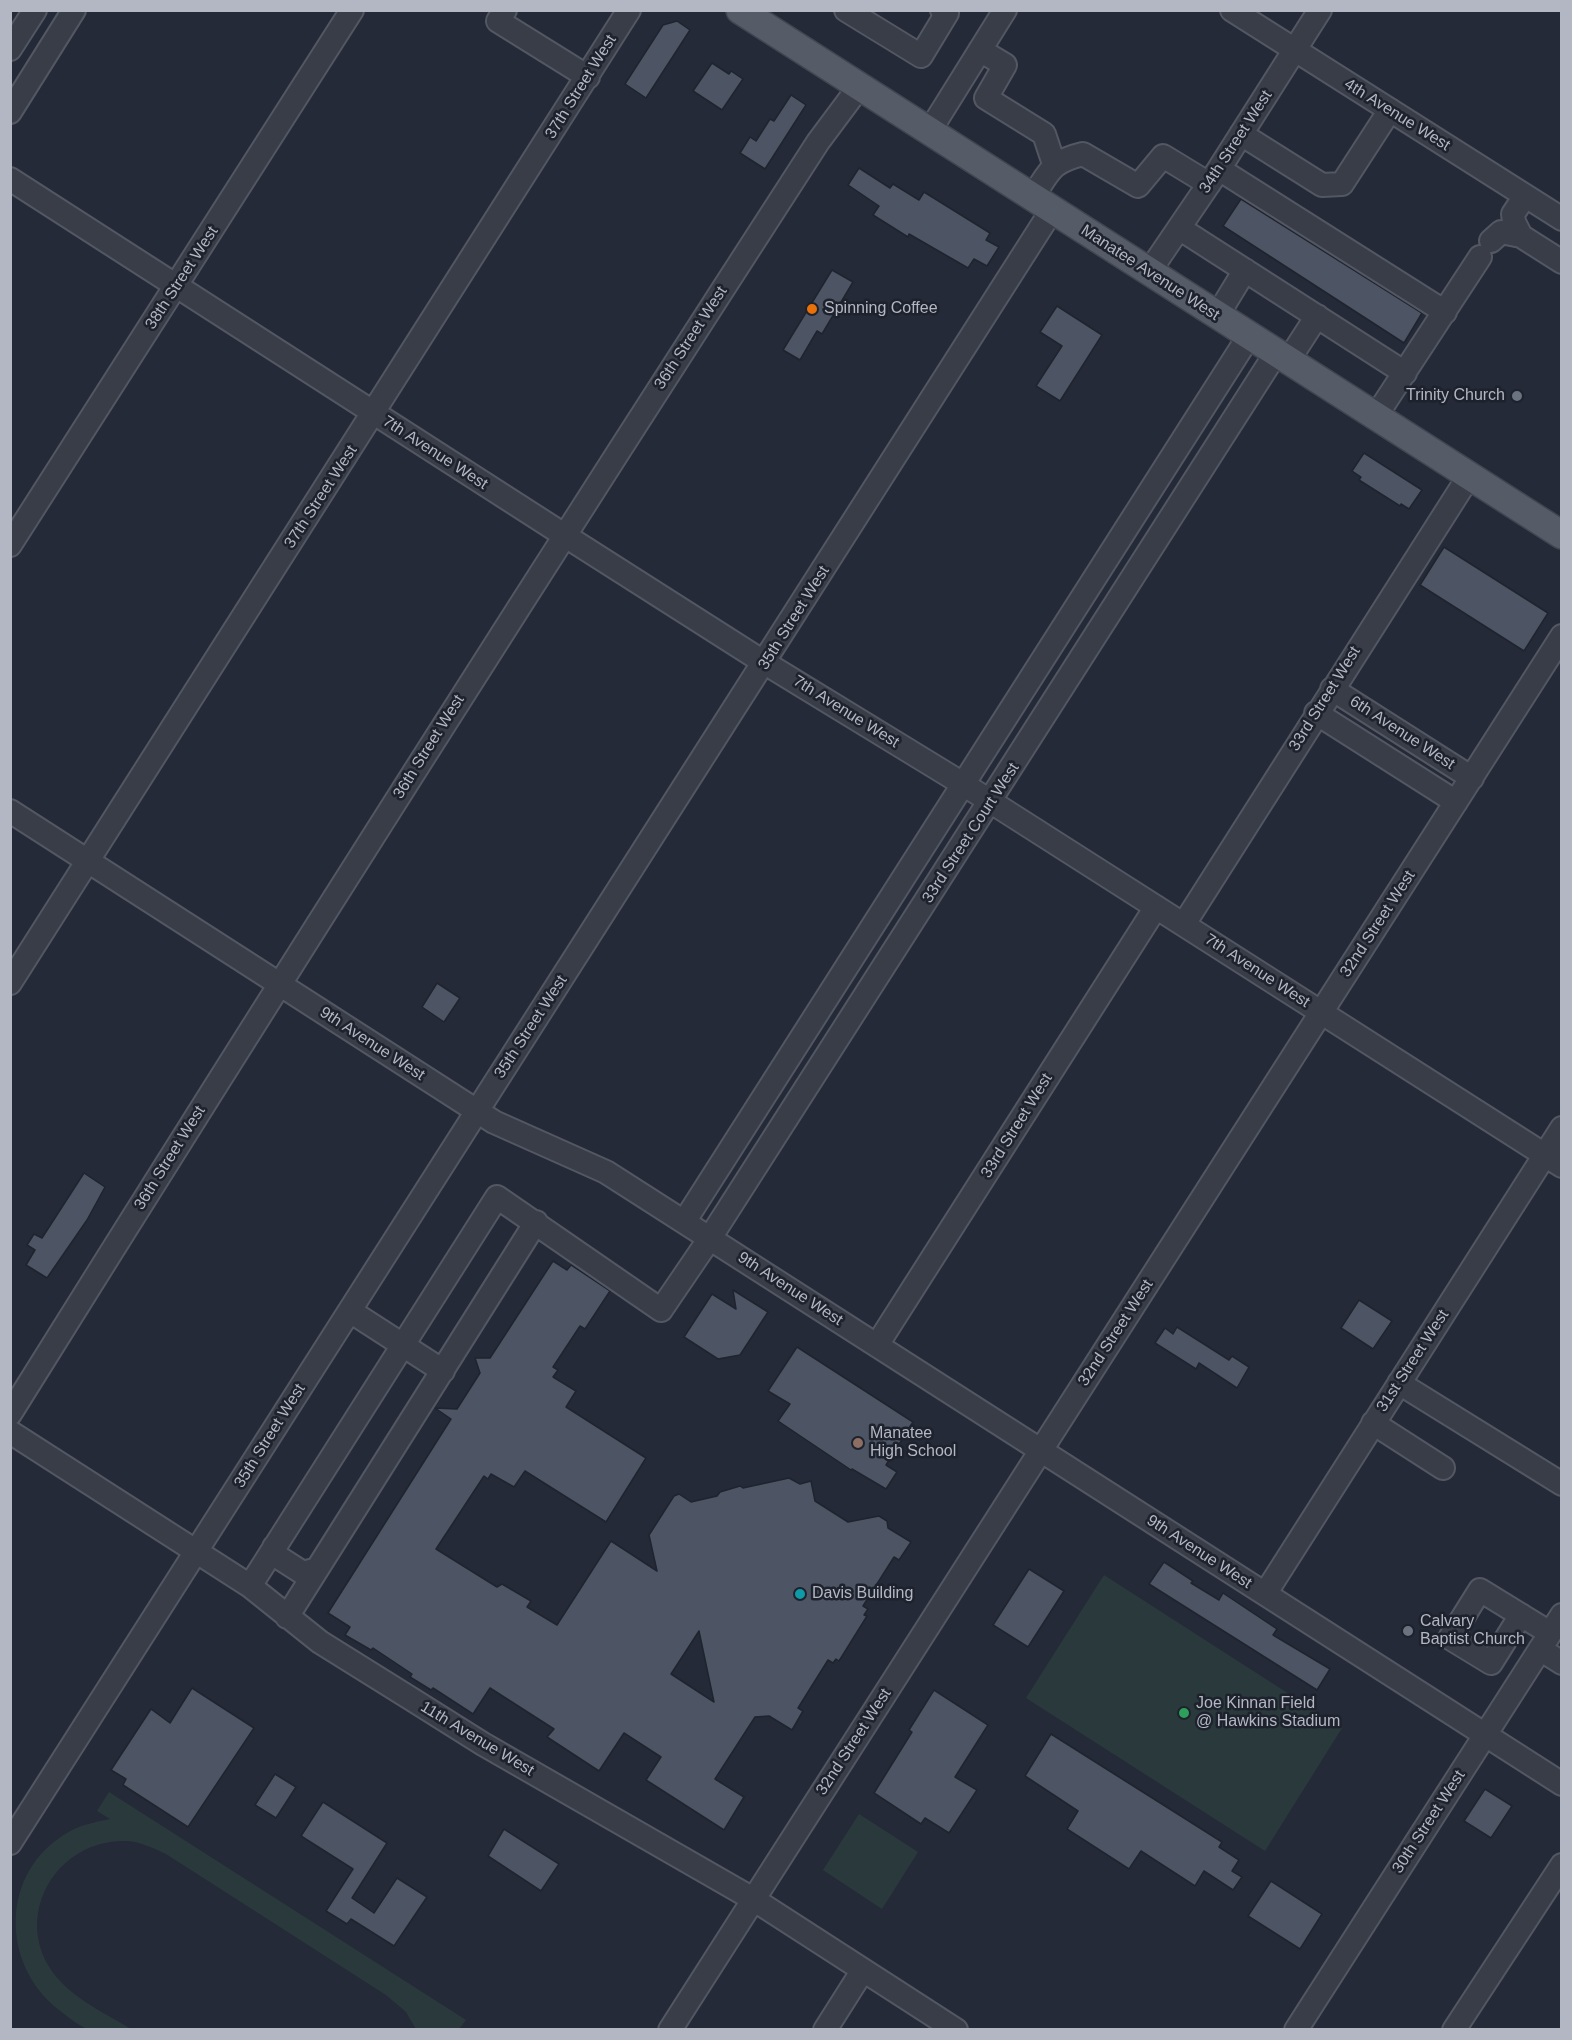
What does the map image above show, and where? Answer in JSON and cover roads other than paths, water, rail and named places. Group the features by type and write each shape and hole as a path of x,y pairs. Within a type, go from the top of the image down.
{"main road":[{"name":"Manatee Avenue West","path":"740,10 1562,535"}],"street":[{"path":"10,49 35,10"},
{"path":"10,112 74,10"},
{"name":"38th Street West","path":"10,545 352,10"},
{"path":"505,10 498,21 588,76"},
{"name":"37th Street West","path":"10,983 629,10"},
{"path":"846,10 921,56 946,11"},
{"path":"929,132 1005,10"},
{"name":"4th Avenue West","path":"1232,10 1562,219"},
{"name":"34th Street West","path":"1149,272 1214,177 1320,10"},
{"path":"980,50 1005,65 986,98 1044,135 1054,164 1083,154 1138,186 1163,156 1214,177 1445,312"},
{"name":"36th Street West","path":"10,1414 279,984 564,536 818,142 859,87"},
{"path":"1241,134 1322,185 1342,184 1390,110"},
{"name":"35th Street West","path":"10,1843 765,663 1042,204 1054,164"},
{"name":"7th Avenue West","path":"10,179 564,536 963,784 1553,1161"},
{"path":"1521,237 1513,214 1526,196"},
{"path":"1179,228 1405,373"},
{"path":"1376,417 1485,249 1501,232 1521,237 1562,262"},
{"path":"1217,315 1245,270"},
{"name":"33rd Street Court West","path":"536,1222 660,1310 710,1238 1282,357 1317,316"},
{"name":"33rd Street Court West","path":"684,1222 1249,336"},
{"name":"33rd Street West","path":"1184,924 1469,476"},
{"name":"32nd Street West","path":"670,2030 1562,636"},
{"name":"6th Avenue West","path":"1332,689 1472,778"},
{"name":"6th Avenue West","path":"1316,714 1456,802"},
{"name":"9th Avenue West","path":"10,811 477,1111 516,1132 606,1172 1562,1784"},
{"name":"33rd Street West","path":"878,1345 1156,907"},
{"name":"31st Street West","path":"1265,1594 1399,1383 1553,1161 1562,1128"},
{"path":"250,1586 497,1197 536,1222 287,1617"},
{"path":"350,1311 442,1371"},
{"path":"1399,1383 1562,1484"},
{"path":"1373,1423 1443,1468"},
{"name":"11th Avenue West","path":"10,1432 250,1586 320,1642 483,1744 753,1899 956,2030"},
{"path":"274,1547 278,1557 303,1573 317,1569"},
{"path":"1521,1615 1550,1632 1562,1663"},
{"name":"30th Street West","path":"1296,2030 1550,1632"},
{"path":"1454,2030 1562,1865"},
{"path":"825,2030 863,1970"}],"place":[{"name":"Spinning Coffee","path":"812,309"},
{"name":"Trinity Church","path":"1517,396"},
{"name":"Manatee High School","path":"858,1443"},
{"name":"Davis Building","path":"800,1594"},
{"name":"Calvary Baptist Church","path":"1408,1631"},
{"name":"Joe Kinnan Field @ Hawkins Stadium","path":"1184,1713"}]}
